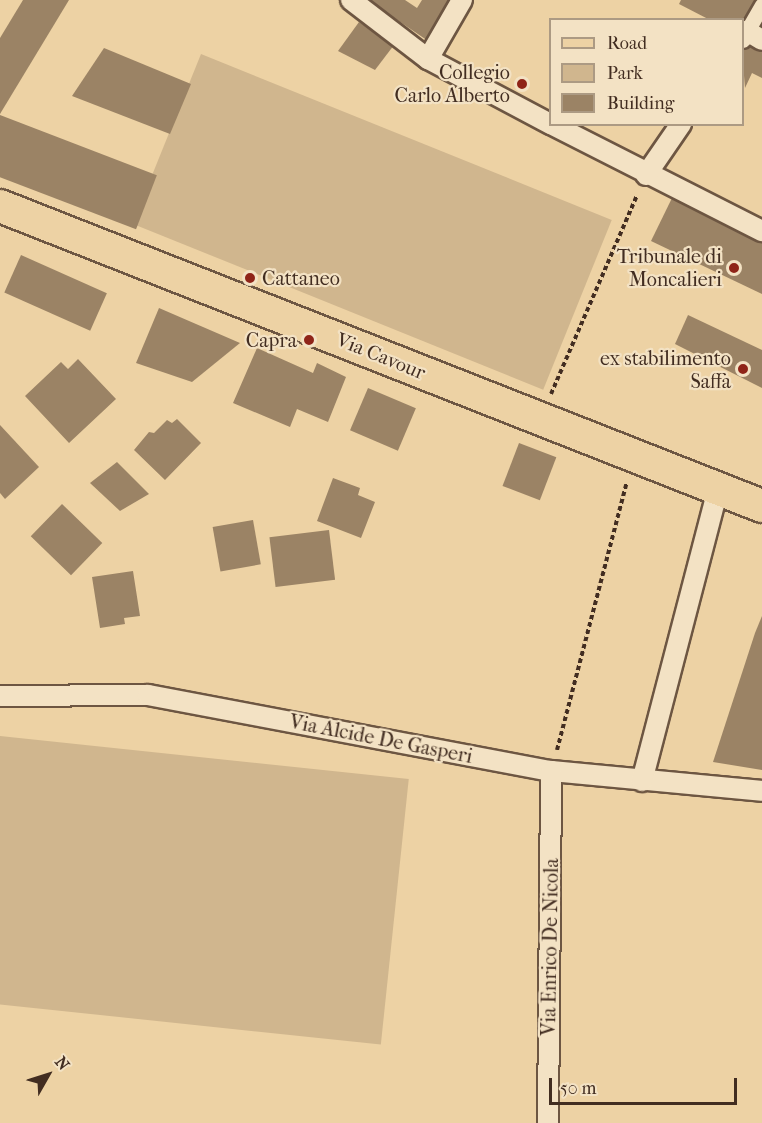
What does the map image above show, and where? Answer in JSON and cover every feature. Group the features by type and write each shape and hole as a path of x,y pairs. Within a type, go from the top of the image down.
{"main road":[{"name":"Via Cavour","path":"0,206 633,458 762,506"}],"street":[{"path":"351,0 428,59 549,123"},
{"path":"428,59 462,0"},
{"path":"751,36 762,5"},
{"path":"555,126 646,175 762,231"},
{"path":"646,175 680,126"},
{"path":"642,781 717,489"},
{"name":"Via Alcide De Gasperi","path":"0,696 148,695 551,771 762,791"},
{"name":"Via Enrico De Nicola","path":"548,1123 551,771"}],"path":[{"path":"540,420 646,175"},
{"path":"551,771 633,458"}],"green space":[{"path":"201,54 612,220 543,390 132,224"},
{"path":"0,736 409,779 381,1044 0,1004"}],"building":[{"path":"23,0 69,0 0,114 0,38"},
{"path":"368,0 405,0 417,8 422,0 458,0 434,45"},
{"path":"681,0 761,0 744,30 744,18 706,18 679,4"},
{"path":"359,22 394,45 375,70 338,51"},
{"path":"750,38 762,45 762,78 752,73 745,88 744,76 744,48"},
{"path":"104,48 191,84 170,134 72,96"},
{"path":"0,115 157,175 136,229 0,177"},
{"name":"Tribunale di Moncalieri","path":"672,198 762,241 762,294 651,241"},
{"path":"21,255 107,293 90,331 4,292"},
{"path":"159,308 240,343 192,382 136,363"},
{"name":"ex stabilimento Saffa","path":"688,315 762,350 762,388 675,344"},
{"path":"257,348 313,373 317,363 346,377 328,422 297,409 290,427 233,403"},
{"path":"78,359 116,399 69,443 25,396 61,362 68,369"},
{"path":"368,388 416,408 398,451 350,430"},
{"path":"177,419 201,443 165,480 134,450 149,432 154,433 167,420 172,423"},
{"path":"0,425 39,467 5,499 0,493"},
{"path":"519,443 556,457 540,500 503,486"},
{"path":"117,462 149,494 120,511 90,483"},
{"path":"333,478 360,488 358,495 375,502 361,538 317,521"},
{"path":"62,504 102,543 71,575 31,536"},
{"path":"253,520 261,564 220,571 213,527"},
{"path":"329,530 335,580 276,587 269,537"},
{"path":"133,571 140,616 124,618 125,624 100,628 92,577"},
{"path":"762,616 762,770 713,762 755,633"}],"place":[{"name":"Collegio Carlo Alberto","path":"522,84"},
{"name":"Tribunale di Moncalieri","path":"734,268"},
{"name":"Cattaneo","path":"250,278"},
{"name":"Capra","path":"309,340"},
{"name":"ex stabilimento Saffa","path":"743,369"}]}
